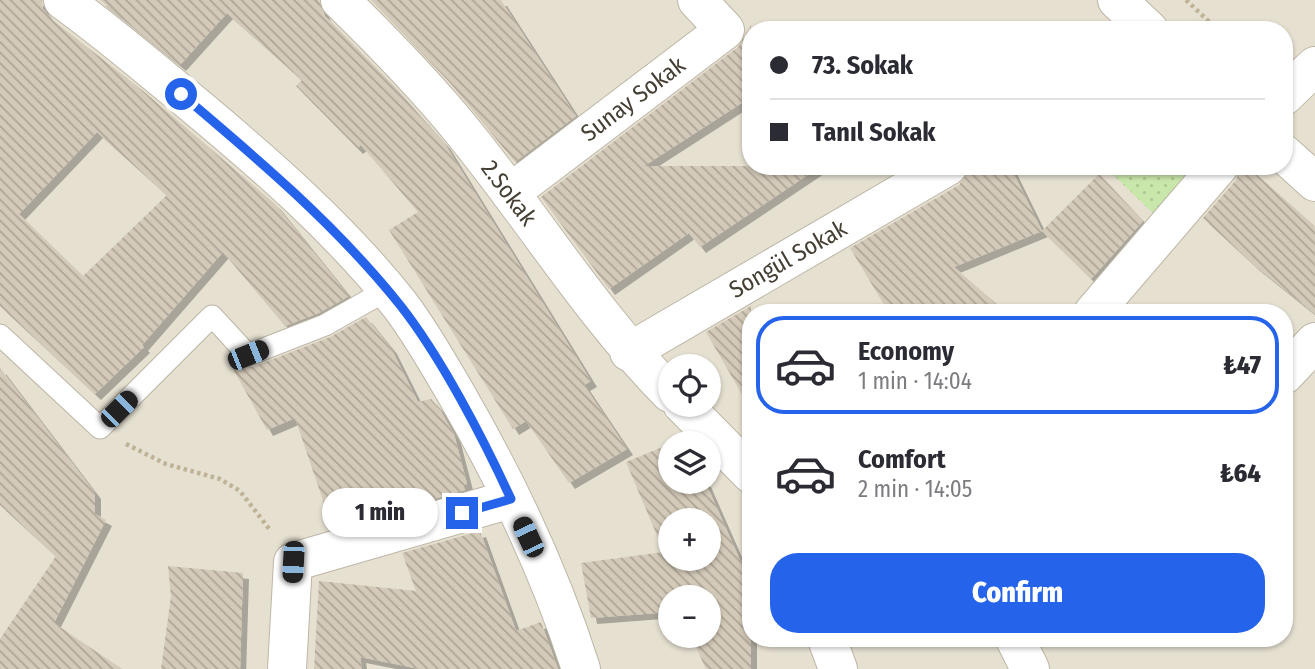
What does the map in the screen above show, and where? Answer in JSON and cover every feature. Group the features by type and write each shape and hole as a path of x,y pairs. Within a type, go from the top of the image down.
{"street":[{"path":"63,0 107,33 271,172 359,257 387,290 443,372 491,456 568,629 581,669"},
{"name":"2.Sokak","path":"340,0 465,133 629,352 658,381"},
{"name":"Sunay Sokak","path":"510,193 725,30 697,0"},
{"path":"1117,0 1139,21"},
{"path":"1293,87 1315,66"},
{"path":"1293,162 1315,181"},
{"name":"Songül Sokak","path":"629,352 933,175"},
{"path":"1101,304 1211,175"},
{"path":"1293,365 1315,342"},
{"path":"695,417 742,465"},
{"path":"287,669 293,562 511,499"},
{"path":"830,647 838,669"}],"lane":[{"path":"0,335 100,428 212,316 248,355 325,325 387,290"}],"path":[{"path":"1186,0 1208,21"},
{"path":"100,428 144,455 220,479 240,491 293,562"}],"shaded area":[{"path":"0,0 1315,0 1315,669 0,669"}],"green space":[{"path":"1113,175 1194,175 1157,217"}],"building":[{"path":"0,0 42,0 43,9 50,18 142,90 275,204 349,296 319,313 285,326 223,252 142,345 144,347 95,394 0,306","holes":["97,132 167,195 83,276 19,214"]},
{"path":"100,0 319,0 325,16 388,80 445,144 591,381 584,385 627,449 569,483 526,421 513,429 389,230 418,212 361,145 357,148 296,86 302,80 227,13 180,65"},
{"path":"371,0 501,0 576,116 515,162 451,84"},
{"path":"742,40 742,103 644,166 742,166 742,175 808,175 700,247 689,233 609,289 541,197 738,47"},
{"path":"965,175 1014,175 1042,231 954,267 997,304 884,304 850,248 959,185"},
{"path":"1098,175 1143,221 1091,279 1042,231"},
{"path":"1237,175 1257,175 1315,226 1315,314 1254,265 1203,218"},
{"path":"742,311 742,394 706,332"},
{"path":"366,317 391,348 418,402 431,399 439,408 454,434 467,484 463,485 465,490 388,512 387,509 330,521 295,418 267,430 232,367 239,364 253,367 330,337"},
{"path":"0,368 95,493 95,514 106,520 54,623 122,669 0,669 0,639 56,556 0,505"},
{"path":"658,449 658,494 711,494 717,508 658,508 658,538 626,462"},
{"path":"721,517 742,565 742,647 751,647 751,669 706,669 696,648 721,648 721,585 658,585 658,613 591,618 581,563 658,553 658,571 721,571"},
{"path":"480,531 516,631 541,622 558,669 420,669 360,657 362,669 314,669 319,581 416,591 402,553"},
{"path":"168,566 243,573 240,669 161,669 171,596"}],"route":[{"path":"181,94 290,189 359,257 401,307 443,372 491,456 511,499 462,513"}]}
